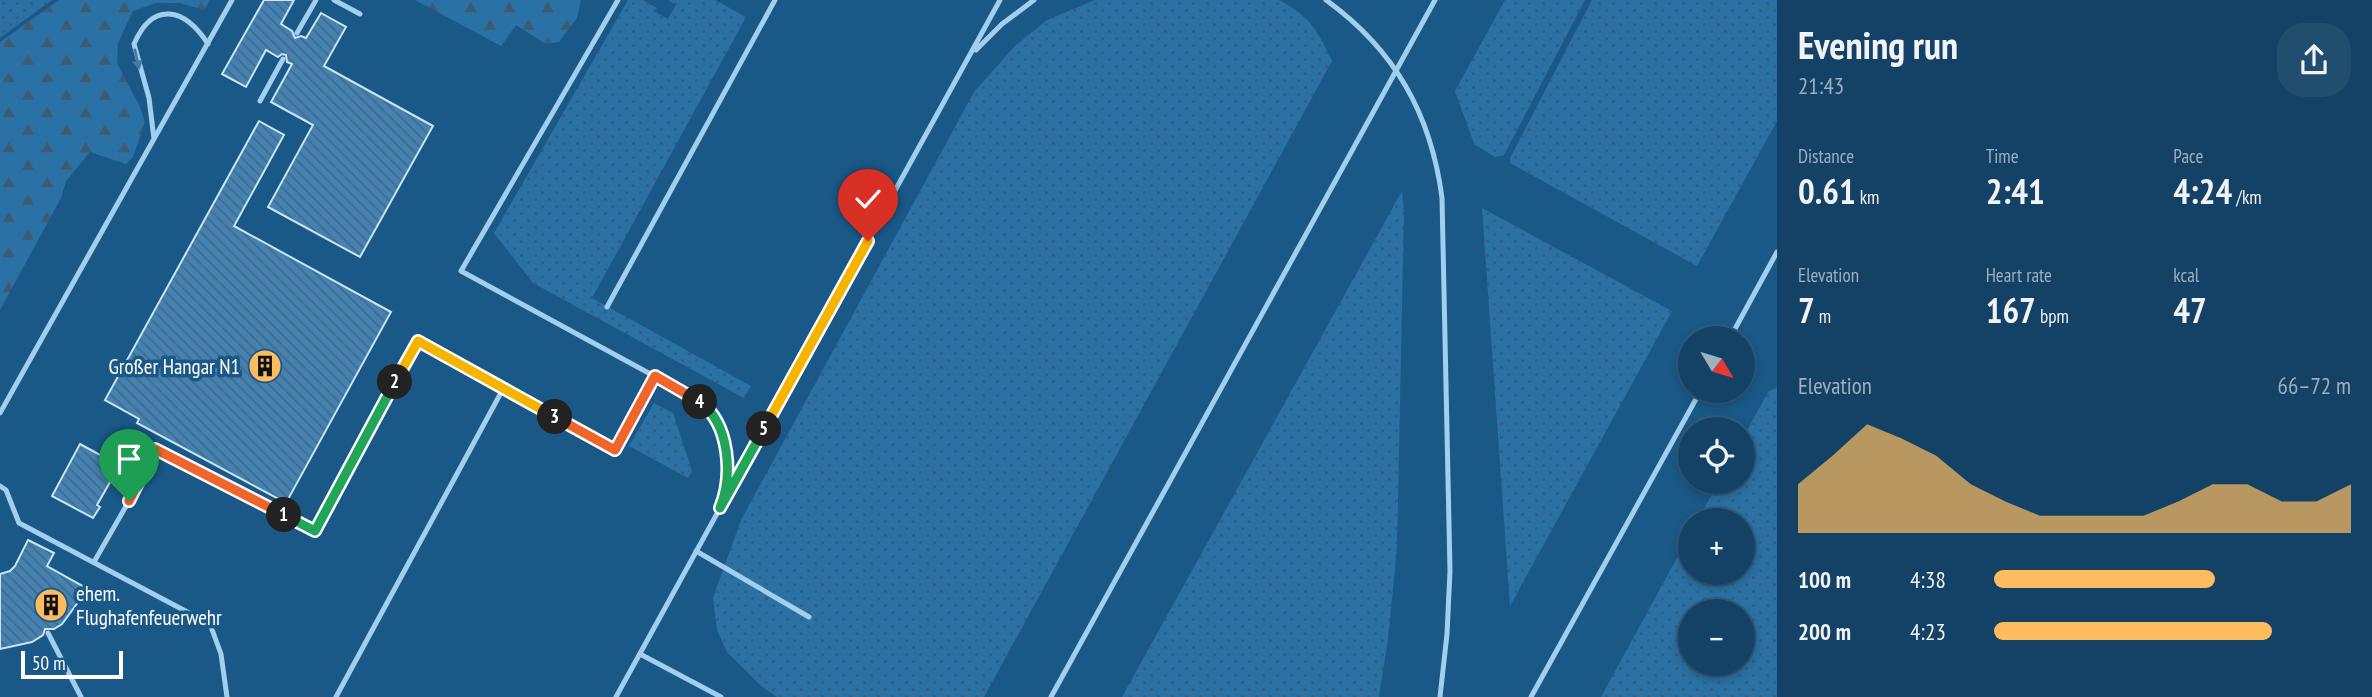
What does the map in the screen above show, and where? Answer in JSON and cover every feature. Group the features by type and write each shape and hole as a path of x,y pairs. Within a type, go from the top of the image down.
{"lane":[{"path":"0,413 232,0"},
{"path":"297,33 316,0"},
{"path":"334,0 360,14"},
{"path":"618,0 461,271 655,376 706,407 716,420 726,455 726,495 720,508"},
{"path":"607,307 775,0"},
{"path":"616,697 1000,0"},
{"path":"964,66 1002,24 1034,0"},
{"path":"1326,0 1358,25 1397,70 1412,94 1430,136 1442,198 1450,571 1440,697"},
{"path":"1051,697 1435,0"},
{"path":"155,140 149,98 134,44 141,28 159,14 174,14 190,22 208,44"},
{"path":"260,101 283,59"},
{"path":"1737,326 1777,252"},
{"path":"94,562 155,449 315,531 418,341 615,450 655,376"},
{"path":"336,697 503,389"},
{"path":"1531,697 1694,403"},
{"path":"0,486 6,490 19,523 210,624 221,654 227,697"},
{"path":"696,551 809,617"},
{"path":"48,632 81,697"},
{"path":"640,654 721,697"}],"green space":[{"path":"0,0 52,0 0,38"},
{"path":"59,0 210,0 204,10 180,3 156,3 133,11 118,43 117,63 145,122 133,157 126,164 90,152 66,181 61,198 0,310 0,42"},
{"path":"415,0 581,0 577,18 559,42 546,44 516,25 501,46"},
{"path":"628,0 643,0 657,8 655,12 668,19 676,5 668,0 715,0 746,17 592,298 751,386 744,398 533,283 494,233"},
{"path":"1095,0 1279,0 1312,25 1332,61 984,697 777,697 761,686 727,652 717,630 713,598 741,520 974,92 1015,46 1047,20"},
{"path":"1505,0 1585,0 1504,155 1495,157 1474,144 1455,91"},
{"path":"1592,0 1777,0 1777,121 1697,266 1510,163 1510,158"},
{"path":"1402,191 1404,214 1397,548 1379,697 1122,697"},
{"path":"1482,208 1672,311 1510,606"},
{"path":"1777,387 1777,697 1601,697 1678,556 1678,585 1755,585 1755,508 1704,508 1712,494 1755,494 1754,417 1768,392"},
{"path":"654,403 673,413 692,471 688,478 629,446"}],"building":[{"path":"264,0 294,0 281,24 292,31 295,38 306,38 321,13 346,27 324,66 433,126 360,257 268,207 313,125 271,102 292,64 287,62 286,55 278,57 266,50 246,87 222,74"},
{"name":"Großer Hangar N1","path":"259,121 284,135 234,226 391,312 286,503 137,423 139,419 105,400"},
{"path":"80,444 122,467 97,505 100,507 93,518 52,496"},
{"path":"28,540 54,553 47,566 86,588 62,624 54,629 45,629 43,635 32,642 0,649 0,574 15,566"}],"place":[{"name":"Großer Hangar N1","path":"265,366"},
{"name":"ehem. Flughafenfeuerwehr","path":"51,605"}],"route":[{"path":"129,501 155,449 315,531 418,341 615,450 655,376 691,396 706,407 716,420 726,455 728,475 726,495 720,508 868,241"}]}
